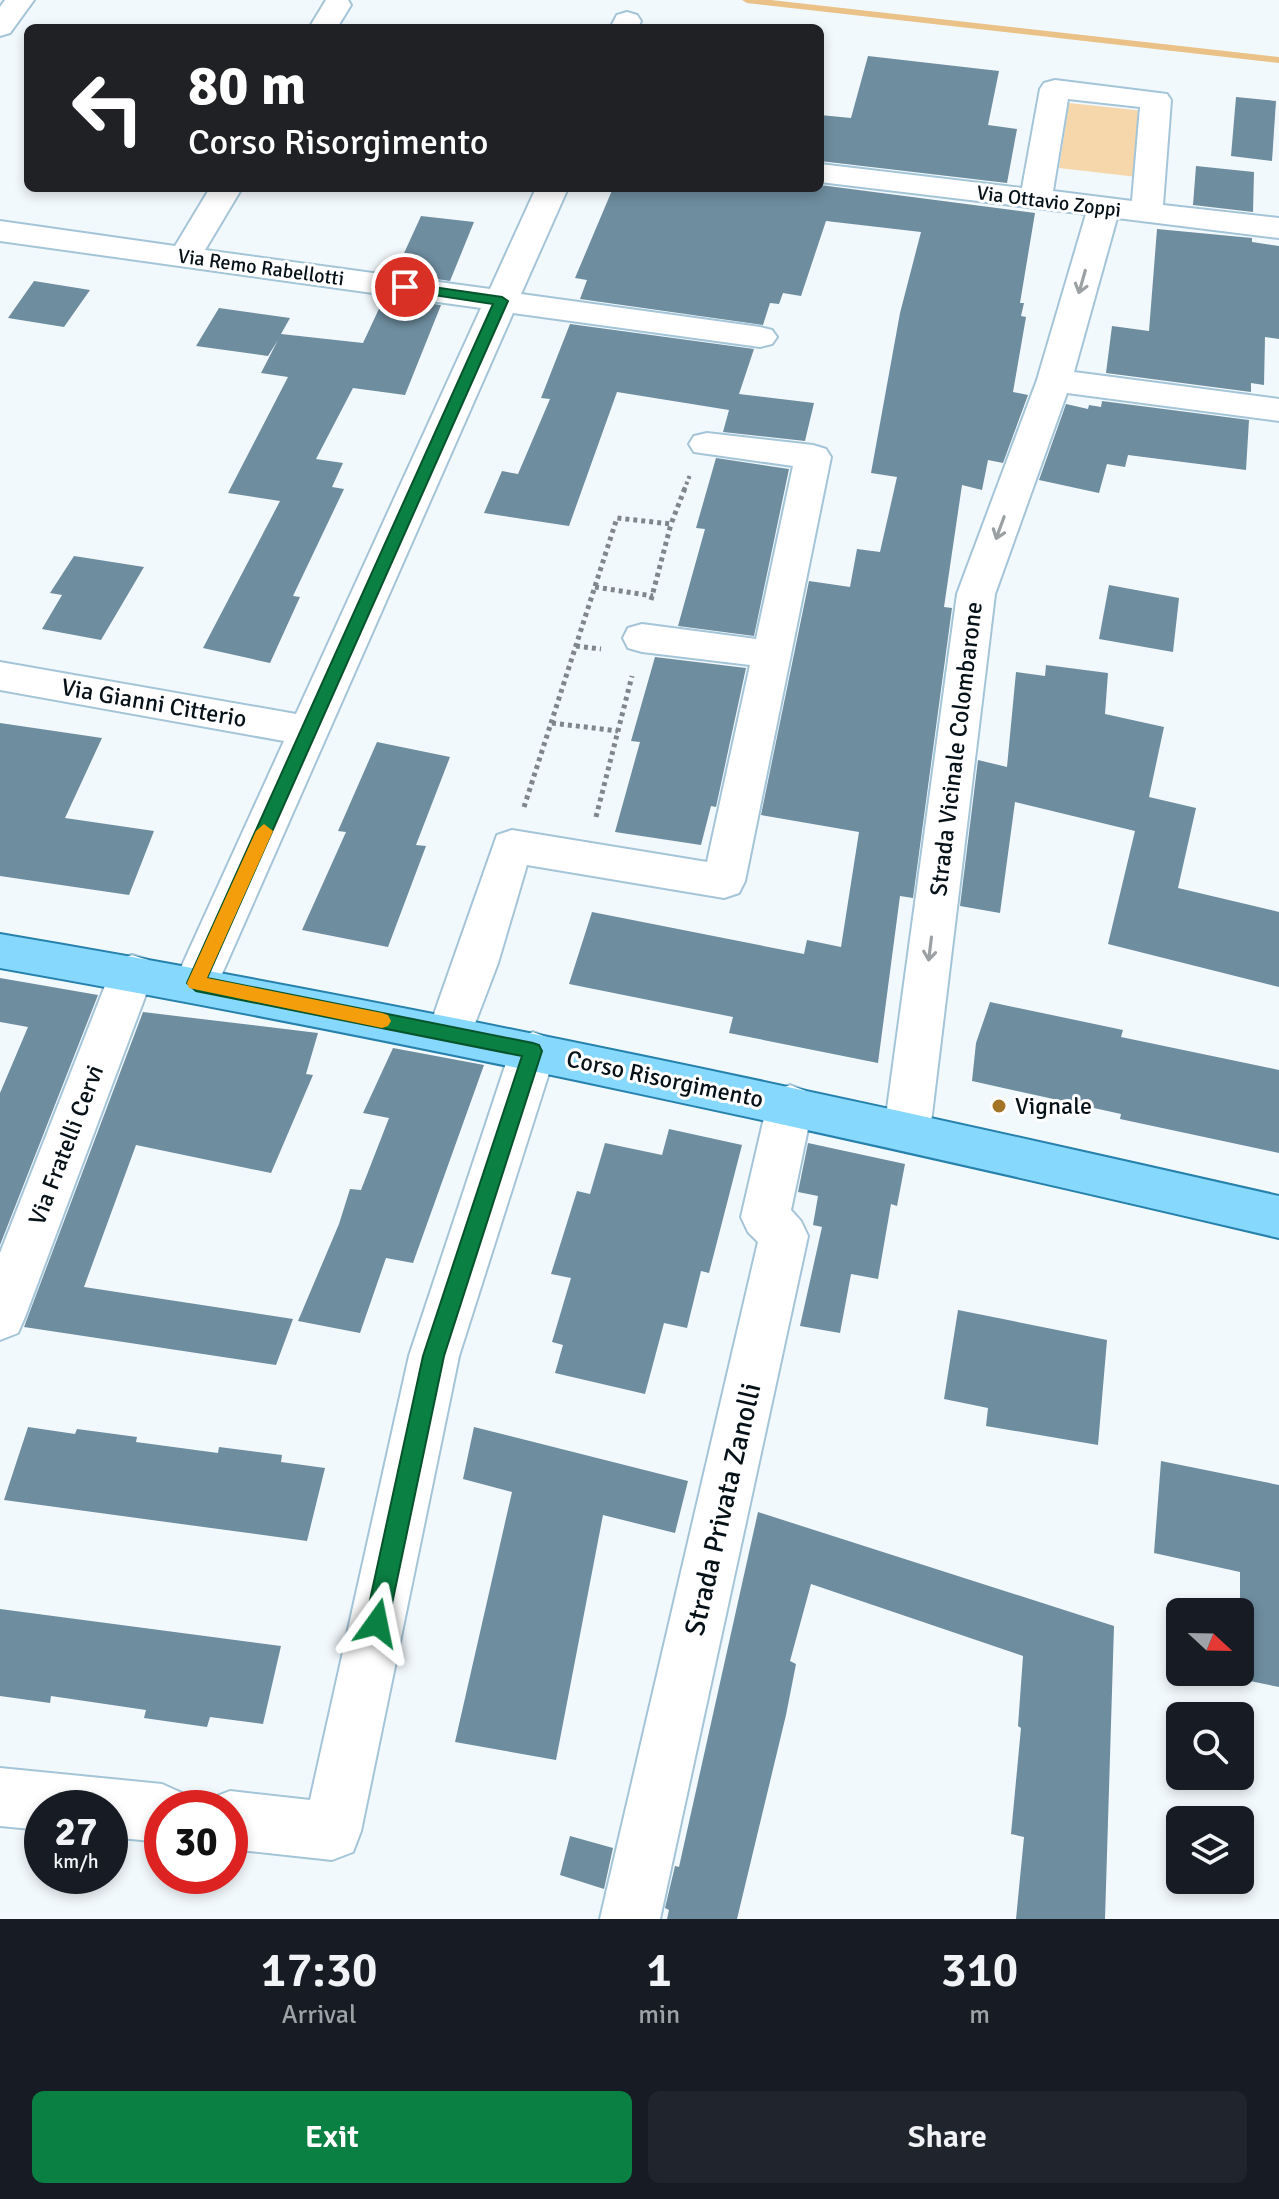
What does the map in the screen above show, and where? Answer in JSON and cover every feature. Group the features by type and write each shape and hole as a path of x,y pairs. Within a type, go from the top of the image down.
{"main road":[{"name":"Corso Risorgimento","path":"0,951 196,983 533,1051 907,1131 1279,1217"}],"street":[{"path":"0,27 20,0"},
{"path":"1036,199 1055,89 1156,100 1147,212"},
{"name":"Via Ottavio Zoppi","path":"824,173 1279,228"},
{"path":"184,257 224,192"},
{"path":"196,983 550,192"},
{"name":"Strada Vicinale Colombarone","path":"907,1131 976,594 1054,380 1104,207"},
{"name":"Via Remo Rabellotti","path":"0,231 760,337"},
{"path":"1054,380 1279,410"},
{"path":"450,1034 476,963 512,846 724,881 769,654 813,457 707,444"},
{"path":"642,638 769,654"},
{"name":"Via Gianni Citterio","path":"0,676 309,731"},
{"name":"Via Fratelli Cervi","path":"0,1317 132,973"},
{"path":"248,1822 332,1831 434,1356 533,1051"},
{"name":"Strada Privata Zanolli","path":"630,1919 784,1236 765,1217 790,1105"},
{"path":"0,1797 144,1811"}],"path":[{"path":"586,858 671,524 700,446 707,444"},
{"path":"512,846 617,518 671,524"},
{"path":"595,587 653,596"},
{"path":"552,723 618,731"}],"shaded area":[{"path":"1069,103 1145,111 1137,177 1059,168"}],"building":[{"path":"868,56 999,71 988,125 1017,129 1007,183 824,161 824,115 851,118"},
{"path":"1236,97 1276,101 1272,161 1231,156"},
{"path":"1196,166 1254,172 1253,212 1193,205"},
{"path":"824,186 1035,213 1020,303 1024,303 1021,316 1026,317 1013,392 1028,395 1003,463 988,460 982,490 962,485 944,607 952,608 913,898 900,896 878,1063 729,1033 733,1017 569,984 592,912 804,954 807,940 841,947 859,832 761,815 809,581 850,587 857,549 880,552 897,477 871,473 900,313 921,232 826,221 801,296 783,293 779,304 770,303 763,325 580,299 587,280 575,278 611,192 824,192"},
{"path":"421,216 474,222 450,281 395,273"},
{"path":"1157,229 1252,238 1252,242 1279,246 1279,339 1265,337 1264,385 1251,383 1251,392 1106,373 1112,326 1149,331"},
{"path":"34,281 90,290 64,327 8,318"},
{"path":"384,298 441,305 405,395 353,388 316,459 343,463 332,487 344,489 293,596 300,597 270,663 203,648 280,501 228,493 288,377 261,373 278,340 268,356 196,346 219,308 290,318 281,334 363,343"},
{"path":"570,324 754,349 739,394 814,403 805,441 723,432 729,410 617,392 569,526 484,513 502,471 518,474 550,399 541,398"},
{"path":"1102,401 1249,420 1246,470 1128,455 1125,467 1107,464 1099,493 1039,480 1066,404 1088,409 1089,405 1101,407"},
{"path":"716,458 789,469 754,636 678,626 705,529 696,528"},
{"path":"74,556 144,567 101,640 42,629 62,595 50,593"},
{"path":"1109,585 1179,598 1173,652 1099,639"},
{"path":"655,657 746,668 716,807 711,806 701,845 615,832 640,742 631,741"},
{"path":"1046,665 1108,673 1105,714 1164,727 1149,797 1196,808 1178,888 1279,912 1279,987 1108,944 1135,831 1015,802 1000,913 960,906 978,760 1007,767 1016,672 1045,676"},
{"path":"0,723 102,738 65,818 154,831 129,895 0,876"},
{"path":"377,742 450,757 416,845 426,846 388,947 302,930 346,832 338,831"},
{"path":"0,978 98,995 0,1245 0,1093 28,1027 0,1022"},
{"path":"990,1002 1123,1030 1121,1037 1279,1070 1279,1153 1120,1119 1121,1114 972,1081 976,1043"},
{"path":"143,1012 318,1033 306,1074 313,1075 271,1173 136,1145 84,1287 293,1319 276,1365 24,1327"},
{"path":"393,1048 484,1065 413,1263 386,1258 360,1333 298,1321 339,1224 350,1189 361,1190 389,1118 363,1113"},
{"path":"669,1129 742,1145 709,1273 701,1271 687,1328 664,1323 645,1394 555,1373 563,1345 552,1342 571,1278 551,1274 577,1191 590,1194 605,1143 662,1155"},
{"path":"808,1143 905,1164 897,1206 891,1204 878,1279 851,1274 840,1333 800,1326 822,1227 813,1225 818,1196 798,1192"},
{"path":"958,1310 1107,1340 1098,1445 986,1426 988,1408 944,1399"},
{"path":"28,1427 75,1434 77,1429 137,1437 136,1442 218,1453 219,1447 282,1455 281,1462 325,1468 307,1541 4,1500"},
{"path":"474,1427 688,1481 675,1533 603,1515 556,1760 455,1742 512,1492 463,1479"},
{"path":"1161,1461 1279,1485 1279,1687 1254,1682 1254,1598 1240,1598 1240,1572 1154,1553"},
{"path":"758,1512 1114,1626 1105,1919 1016,1919 1024,1837 1011,1834 1021,1728 1018,1726 1023,1656 811,1584 790,1661 796,1664 786,1715 737,1919 667,1919 669,1910 665,1908 675,1866 679,1867"},
{"path":"0,1609 281,1646 263,1724 210,1717 207,1727 144,1718 146,1710 51,1696 50,1703 0,1696"},
{"path":"570,1836 613,1848 604,1889 560,1875"}],"waterway":[{"path":"747,0 1279,60"}],"slow traffic":[{"path":"264,831 196,983 382,1021"}],"place":[{"name":"Vignale","path":"999,1106"}],"route":[{"path":"377,1623 434,1356 533,1051 196,983 502,301 405,287"}]}
